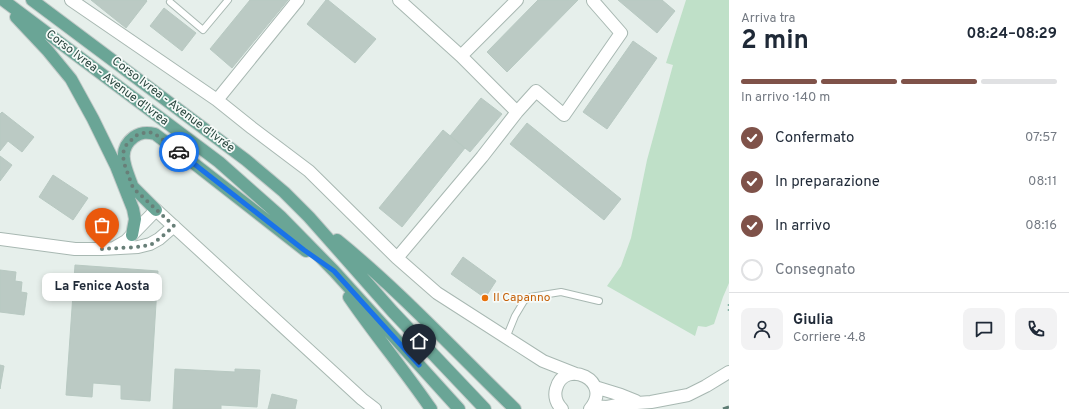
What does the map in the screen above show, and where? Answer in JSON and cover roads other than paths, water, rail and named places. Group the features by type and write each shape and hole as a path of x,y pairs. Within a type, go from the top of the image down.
{"main road":[{"path":"1,0 48,51 71,79 116,166 133,209 134,220 132,234"},
{"name":"Corso Ivrea - Avenue d'Ivrea","path":"1,0 219,162 280,216 334,271"},
{"name":"Corso Ivrea - Avenue d'Ivrée","path":"32,0 246,160 284,192 309,217"},
{"path":"133,188 124,163 124,149 131,139 137,135 149,132 155,134 316,259 334,271 455,404"},
{"path":"116,166 133,188 156,210"},
{"path":"309,217 363,261 406,301 515,409"},
{"path":"309,217 393,312 485,409"},
{"path":"334,271 358,310 405,371 428,404"}],"street":[{"path":"71,0 217,100 309,171 397,258 437,293 543,361 576,374"},
{"path":"217,100 298,0"},
{"path":"399,0 461,56 517,112"},
{"path":"461,56 517,0"},
{"path":"397,258 536,91 564,115 621,33 594,0"},
{"path":"114,248 126,241 156,210 362,399 375,409"},
{"path":"0,239 75,249 138,247 150,244 159,239 174,226"},
{"path":"543,361 558,383"},
{"path":"557,405 555,392 558,383 570,374 582,374 589,378 593,383 596,390 596,397 592,407 607,407 639,402 651,402 688,395 706,386 727,372"},
{"path":"595,387 621,394 639,402"}],"lane":[{"path":"170,2 203,30 228,0"},
{"path":"506,338 515,316 524,301 530,296 561,292 599,301"}],"railway":[{"path":"723,409 729,407"}],"place":[{"name":"La Fenice Aosta","path":"102,249"},
{"name":"Il Capanno","path":"485,298"}]}
